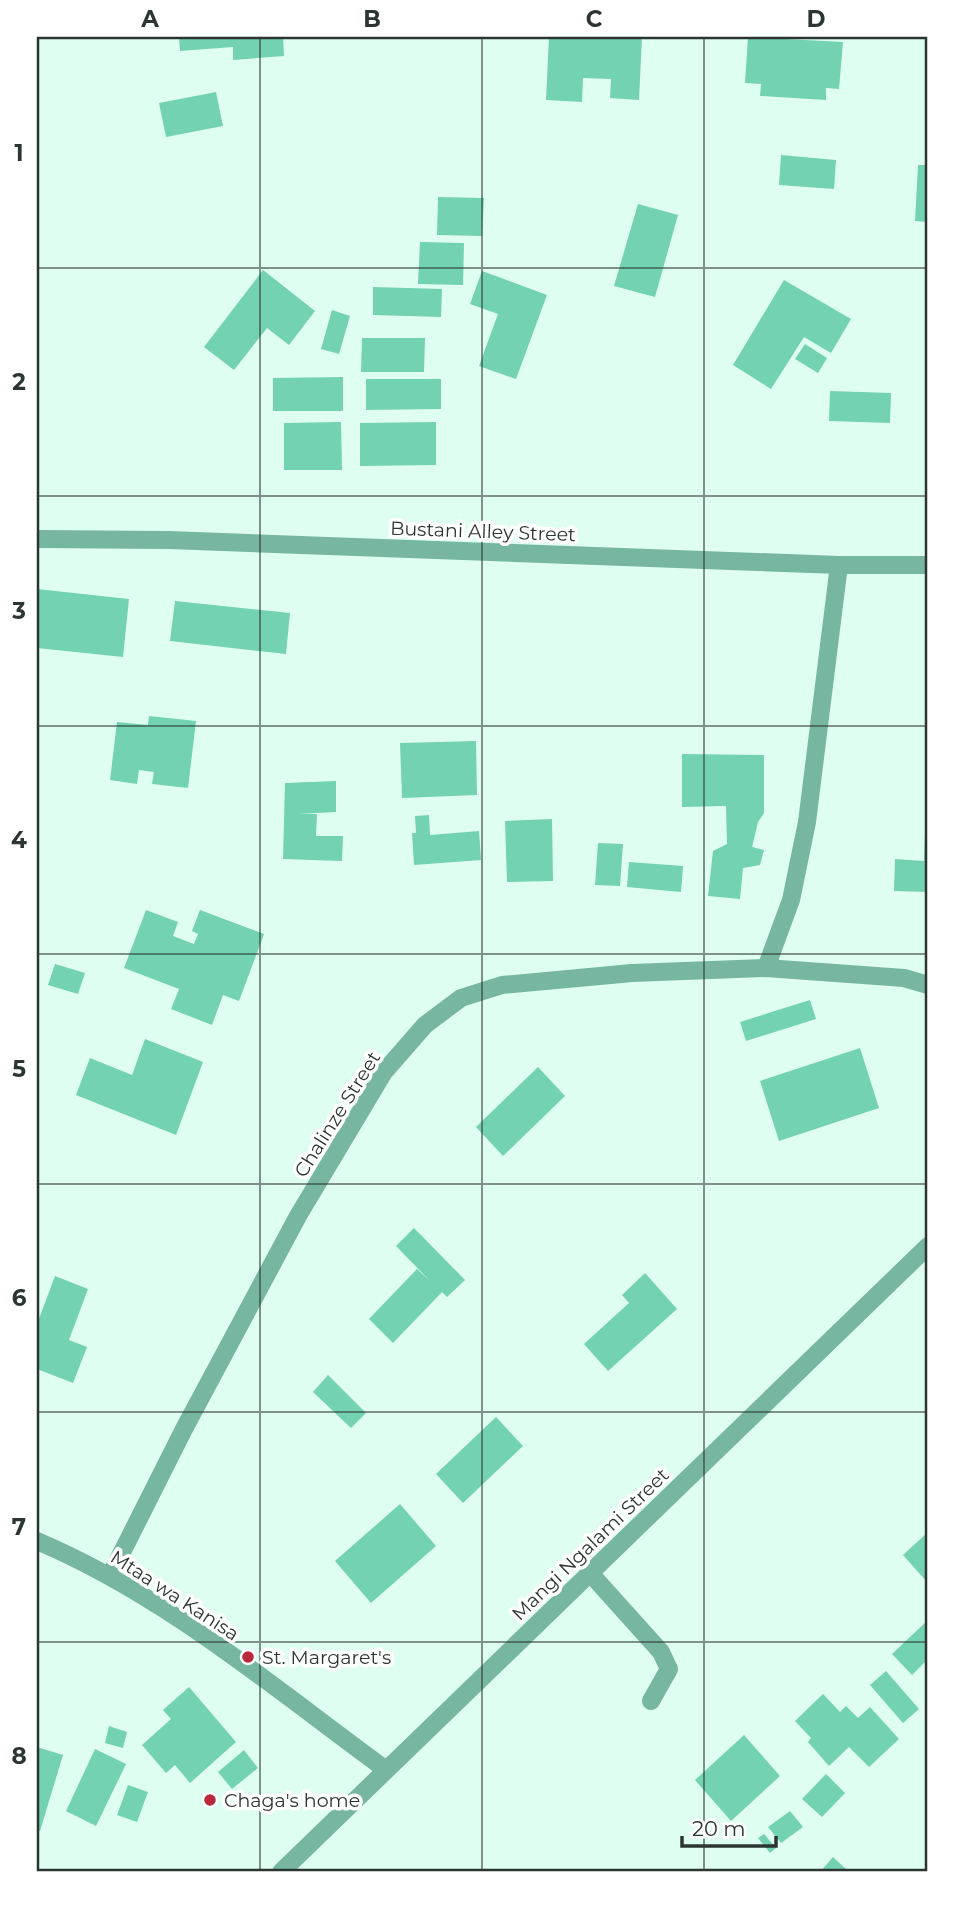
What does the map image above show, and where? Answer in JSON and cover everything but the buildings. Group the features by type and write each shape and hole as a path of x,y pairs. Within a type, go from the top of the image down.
{"street":[{"name":"Bustani Alley Street","path":"37,539 168,540 839,565 928,565"},
{"path":"766,968 791,901 807,822 839,565"},
{"name":"Chalinze Street","path":"110,1576 184,1429 298,1216 384,1072 425,1025 461,998 502,985 632,973 766,968 904,978 928,985"},
{"name":"Mangi Ngalami Street","path":"281,1872 928,1245"},
{"name":"Mtaa wa Kanisa","path":"37,1541 110,1576 204,1636 385,1769"},
{"path":"590,1573 661,1652 669,1669 651,1701"}],"place":[{"name":"St. Margaret's","path":"248,1657"},
{"name":"Chaga's home","path":"210,1800"}]}
